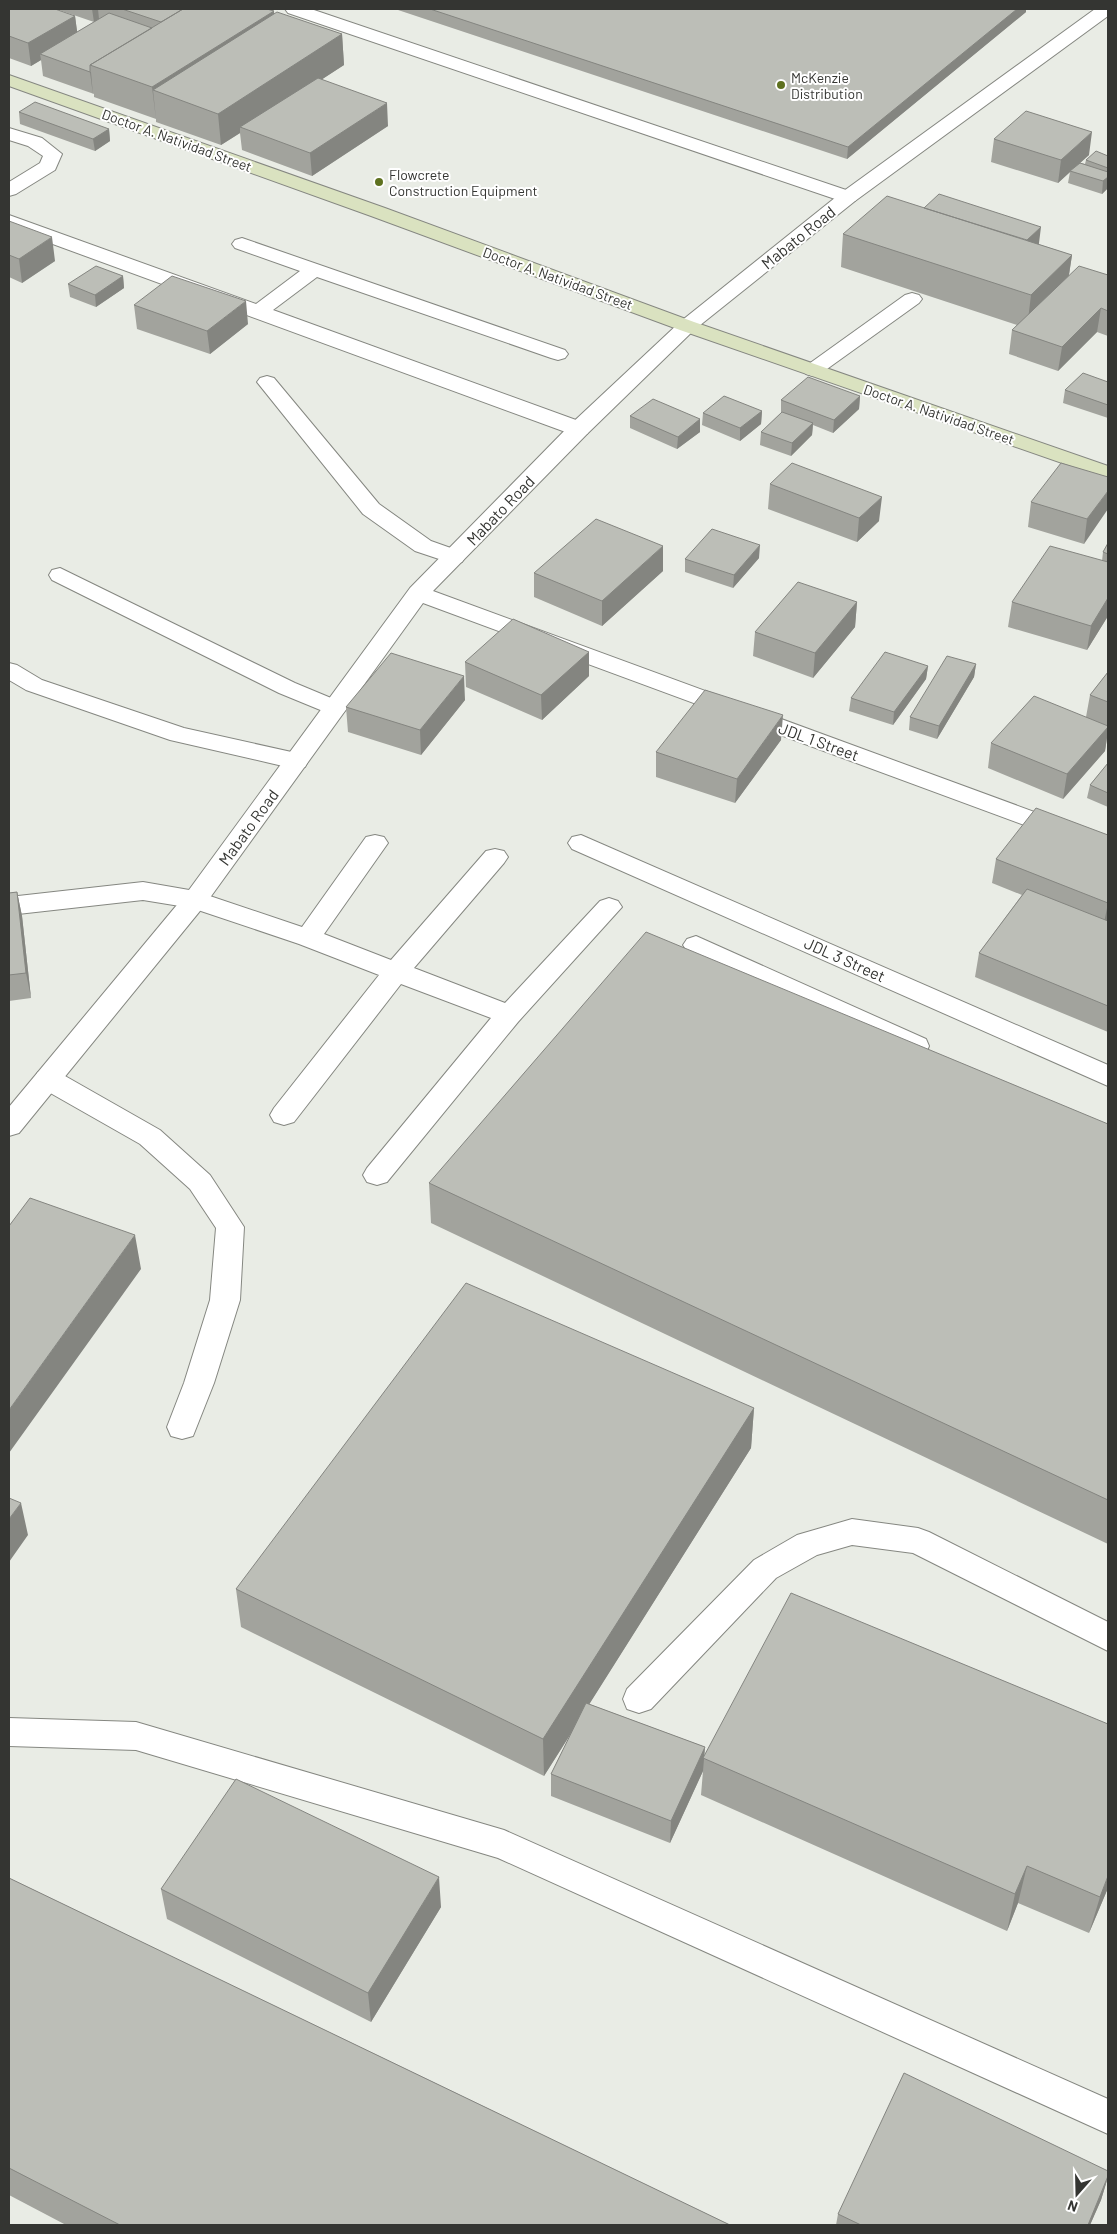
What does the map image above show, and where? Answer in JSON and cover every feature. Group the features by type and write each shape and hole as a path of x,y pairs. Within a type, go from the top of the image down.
{"main road":[{"name":"Doctor A. Natividad Street","path":"9,80 378,212 687,326 1108,473"}],"street":[{"path":"294,9 848,197"},
{"name":"Mabato Road","path":"9,1126 195,900 418,593 579,429 687,326 848,197 1106,9"},
{"path":"9,134 34,142 53,154 48,166 9,190"},
{"path":"9,221 579,429"},
{"path":"242,244 558,354"},
{"path":"257,313 315,269"},
{"path":"813,370 912,299"},
{"path":"267,382 371,509 423,546 454,557"},
{"path":"60,574 287,688 335,708"},
{"name":"JDL 1 Street","path":"418,593 1108,848"},
{"path":"9,670 34,685 179,734 296,761"},
{"path":"308,938 375,842"},
{"name":"JDL 3 Street","path":"581,843 1108,1076"},
{"path":"284,1115 395,973 495,857"},
{"path":"9,906 144,891 195,900 308,938 395,973 509,1015"},
{"path":"377,1175 509,1015 610,907"},
{"path":"696,945 938,1056"},
{"path":"48,1079 150,1137 200,1182 230,1227 226,1300 199,1383 182,1426"},
{"path":"639,1699 766,1569 808,1544 852,1532 918,1541 1108,1637"},
{"path":"9,1732 136,1736 504,1845 1108,2117"}],"building":[{"path":"9,9 55,9 75,16 28,43 9,36"},
{"path":"122,9 183,9 161,22"},
{"path":"183,9 267,9 274,11 152,87 90,65"},
{"name":"McKenzie Distribution","path":"430,9 1017,9 848,147"},
{"path":"277,12 342,34 218,114 153,90"},
{"path":"109,13 152,28 90,65 90,72 40,54"},
{"path":"318,78 387,103 310,153 240,127"},
{"path":"35,102 109,129 93,139 19,112"},
{"path":"1026,111 1092,132 1061,160 994,139"},
{"path":"1096,151 1108,156 1108,168 1086,160"},
{"path":"1080,163 1108,172 1108,177 1103,181 1070,171"},
{"path":"939,194 1041,227 1027,240 924,208"},
{"path":"887,196 1072,255 1031,295 843,234"},
{"path":"9,221 52,237 19,259 9,255"},
{"path":"96,266 123,276 95,295 68,284"},
{"path":"1079,266 1108,275 1108,311 1101,308 1062,347 1012,330"},
{"path":"172,276 246,301 207,331 134,305"},
{"path":"1083,373 1108,382 1108,405 1065,390"},
{"path":"808,377 860,396 834,420 781,400"},
{"path":"724,396 762,411 740,428 703,413"},
{"path":"653,399 700,419 678,437 630,416"},
{"path":"782,412 813,423 792,443 761,432"},
{"path":"792,463 882,497 859,518 770,484"},
{"path":"1061,463 1108,477 1108,491 1087,519 1031,502"},
{"path":"596,519 663,546 602,601 534,573"},
{"path":"712,529 760,545 734,575 685,559"},
{"path":"1108,543 1108,554 1103,552"},
{"path":"1050,546 1108,562 1108,598 1091,626 1012,602"},
{"path":"798,582 857,602 815,653 755,632"},
{"path":"513,619 589,652 541,695 465,662"},
{"path":"885,652 928,666 894,712 851,698"},
{"path":"391,653 464,676 420,730 346,707"},
{"path":"947,656 976,664 939,726 910,717"},
{"path":"1108,672 1108,702 1090,695"},
{"path":"705,690 783,715 737,779 656,752"},
{"path":"1034,696 1108,726 1067,774 991,743"},
{"path":"1108,763 1108,793 1090,785"},
{"path":"1036,808 1108,835 1108,903 996,859"},
{"path":"1027,889 1108,921 1108,1006 979,953"},
{"path":"17,892 26,973 9,975 9,893"},
{"path":"646,932 1108,1124 1108,1500 429,1183"},
{"path":"30,1198 135,1235 9,1410 9,1226"},
{"path":"466,1283 754,1408 543,1739 236,1589"},
{"path":"9,1498 21,1503 9,1519"},
{"path":"791,1593 1108,1724 1108,1876 1100,1897 1027,1866 1015,1894 703,1758"},
{"path":"586,1703 705,1747 671,1821 551,1774"},
{"path":"236,1779 439,1877 368,1993 161,1889"},
{"path":"9,1878 730,2225 120,2225 9,2168"},
{"path":"904,2073 1108,2171 1108,2176 1088,2225 861,2225 838,2214"}],"place":[{"name":"McKenzie Distribution","path":"781,85"},
{"name":"Flowcrete Construction Equipment","path":"379,182"}]}
